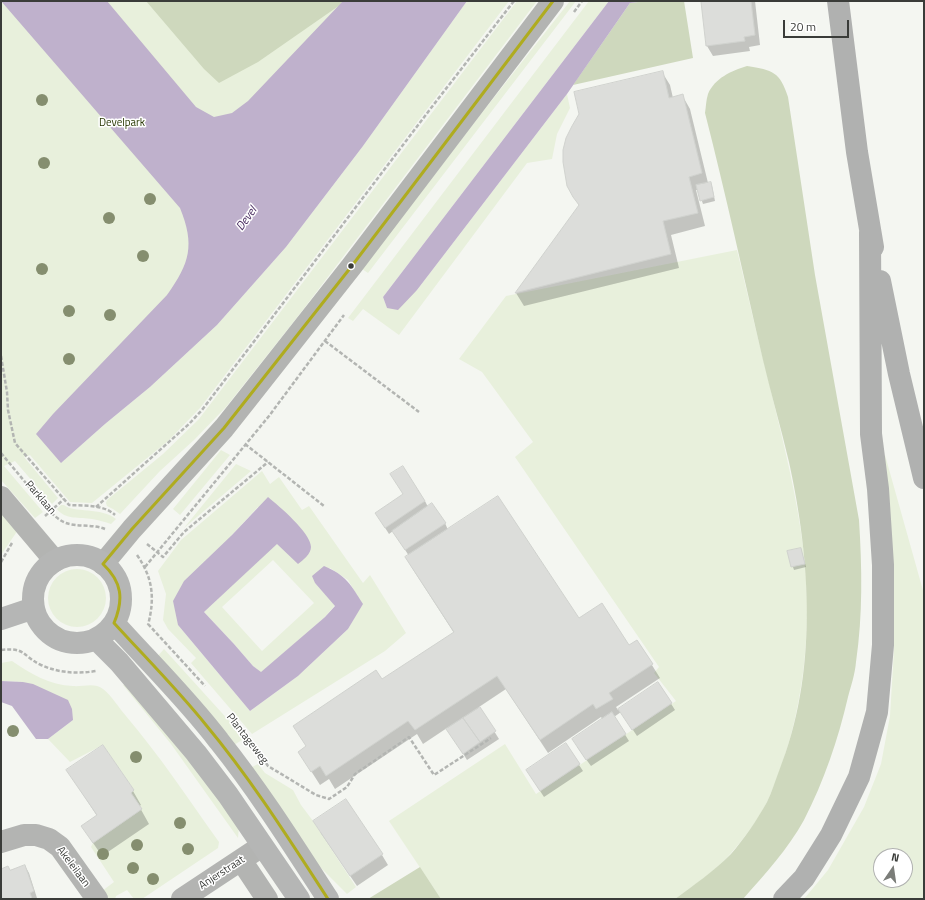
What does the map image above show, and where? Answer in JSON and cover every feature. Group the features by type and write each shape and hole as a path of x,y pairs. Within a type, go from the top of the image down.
{"highway":[{"path":"838,1 857,152 870,233 899,374 924,478"},
{"path":"784,899 804,878 834,829 859,777 876,712 883,645 883,565 878,490 871,434 870,233"}],"main road":[{"path":"79,555 92,558 103,564 113,574 119,585 121,605 114,623 106,632 88,641 73,643 58,638 45,629 37,616 33,601 35,586 42,573 55,561 70,556 79,555"},
{"path":"1,619 34,608"},
{"name":"Plantageweg","path":"114,623 182,696 219,740 253,785 328,899"},
{"path":"96,638 119,662 196,753 228,796 299,899"}],"street":[{"path":"103,564 224,428 351,267 553,1"},
{"path":"1,497 55,561"},
{"name":"Akeleilaan","path":"1,842 24,835 36,835 49,839 60,848 97,899"},
{"name":"Anjerstraat","path":"182,899 262,846"},
{"path":"241,860 267,899"}],"path":[{"path":"96,507 189,424 202,410 514,1"},
{"path":"325,341 419,412"},
{"path":"1,356 15,443 64,499"},
{"path":"224,428 324,506"},
{"name":"Parklaan","path":"1,453 50,512 58,519 66,523 101,528 118,535 131,546 145,567 157,553 163,558 184,532 268,462"},
{"path":"148,624 207,688"},
{"name":"Plantageweg","path":"263,760 268,766 316,795 329,799 347,787 355,774 409,737 434,775 491,738"}],"green space":[{"name":"Develpark","path":"1,1 354,1 192,275 61,463 150,387 217,325 286,247 363,146 467,1 509,1 200,408 168,441 92,503 70,502 30,455 24,457 58,498 52,504 15,461 4,466 43,512 35,518 1,480"},
{"path":"146,1 343,1 340,5 258,62 219,83 204,69"},
{"path":"517,1 537,1 299,315 226,407 194,440 160,471 120,514 107,506 107,500 163,454 199,419"},
{"path":"570,1 576,1 368,273 362,269 481,114"},
{"path":"589,1 609,1 383,297 387,308 417,290 567,94 570,108 557,134 552,159 527,163 399,335 363,309 353,321 348,318"},
{"path":"646,1 684,1 693,58 573,85 630,3"},
{"path":"747,66 769,71 778,77 782,82 788,97 815,275 859,520 861,555 860,627 854,675 835,745 824,775 798,831 776,861 743,899 675,899 711,872 731,854 759,816 767,802 792,734 800,696 805,657 807,618 806,578 796,500 789,462 763,360 705,113 708,94 719,79 735,70"},
{"path":"737,250 790,472 801,532 807,599 804,668 798,702 791,736 781,769 768,800 752,828 726,859 705,877 675,899 441,899 389,821 505,744 536,794 676,701 654,673 659,667 515,457 533,442 482,372 459,359 506,296"},
{"path":"221,450 230,455 180,515 173,509"},
{"path":"885,455 924,594 924,899 804,899 828,870 864,807 881,764 890,716 894,650 891,553 883,458"},
{"path":"236,464 251,471 184,528"},
{"path":"262,471 270,484 279,477 302,510 309,506 363,583 370,575 406,633 385,651 252,734 191,663 196,658 168,629 163,620 166,594 158,571 181,540","holes":["258,507 277,543 204,612 253,666 261,673 325,617 335,605 315,583 330,568 348,580 362,604 348,629 298,676 250,711 178,625 232,535","273,560 314,603 262,651 222,607"]},
{"path":"61,505 74,509 96,511 110,515 116,519 111,524 95,519 64,515 57,509"},
{"path":"1,512 18,530 1,555"},
{"path":"77,569 93,574 101,582 106,598 101,614 93,622 77,627 61,622 53,614 48,598 53,582 61,574"},
{"path":"164,649 231,723 242,740 234,745 157,657"},
{"path":"12,661 33,674 56,684 96,686 100,687 106,692 139,731 174,778 219,842 218,848 142,899 134,899 127,890 116,896 115,899 107,899 102,891 114,882 91,847 93,843 142,809 131,793 134,790 103,745 70,762 48,739 73,720 23,682 1,681 1,663"},
{"path":"129,682 239,826 238,838 171,744 123,685"},
{"path":"258,764 265,773 293,790 301,805 356,887 347,894 312,859 250,768"},
{"path":"420,867 441,899 368,899"}],"water":[{"name":"Devel","path":"1,1 107,1 196,107 214,117 232,113 248,101 343,1 467,1 363,146 286,247 217,325 150,387 61,463 36,434 53,414 167,295 175,284 185,263 189,243 188,233 180,208"},
{"path":"609,1 646,1 630,3 567,94 417,290 398,310 387,308 383,297"},
{"path":"268,497 300,527 310,541 310,552 298,564 277,544 204,612 253,666 261,672 325,617 335,606 315,583 312,576 324,566 332,569 343,577 355,591 363,604 348,629 298,676 250,711 178,625 173,601 184,581 232,535"},
{"path":"1,681 33,684 68,700 72,709 73,720 48,739 36,739 12,706 1,702"}],"building":[{"path":"699,1 751,1 755,35 744,37 745,41 706,46 701,2"},
{"path":"663,71 669,98 683,94 702,173 689,177 698,213 663,221 671,254 515,293 579,205 567,186 563,162 563,150 566,138 579,114 574,92"},
{"path":"711,182 714,197 700,201 696,185"},
{"path":"403,466 425,501 385,528 375,513 403,494 390,474"},
{"path":"498,496 579,618 602,603 629,645 637,640 653,664 609,693 613,699 596,709 593,704 540,740 497,676 415,730 408,721 326,776 320,766 311,772 298,752 306,746 293,726 376,670 382,679 454,632 405,557"},
{"path":"432,503 446,523 405,550 392,531"},
{"path":"801,548 805,564 791,567 787,551"},
{"path":"658,682 672,703 632,730 618,709"},
{"path":"480,707 496,731 480,742 463,718"},
{"path":"612,712 626,734 586,760 572,739"},
{"path":"463,718 480,742 463,754 446,729"},
{"path":"566,743 580,764 540,791 526,770"},
{"path":"103,745 134,790 131,793 142,809 93,843 81,826 97,815 66,770"},
{"path":"346,799 383,854 350,876 313,821"},
{"path":"25,865 34,891 30,893 32,899 1,899 1,869 8,866 10,870"}],"transit line":[{"path":"328,899 269,810 223,746 161,673 114,623 119,606 119,591 114,577 103,564 132,529 224,428 351,267 553,1"}]}
